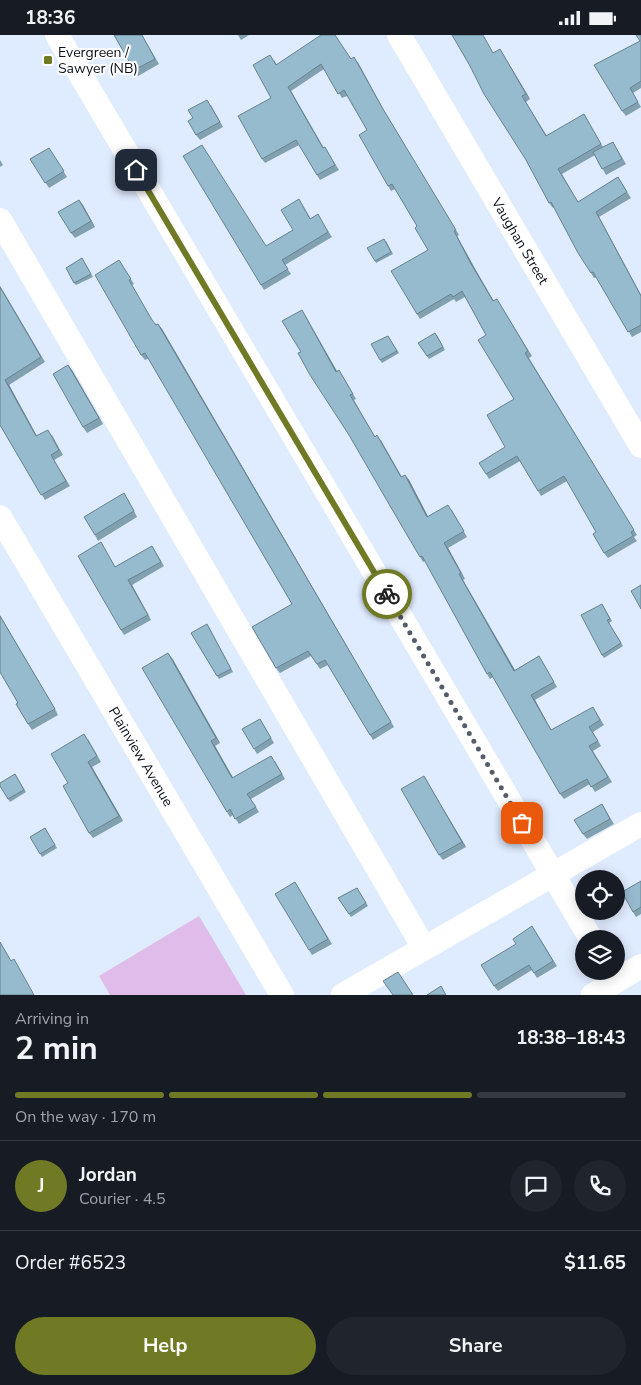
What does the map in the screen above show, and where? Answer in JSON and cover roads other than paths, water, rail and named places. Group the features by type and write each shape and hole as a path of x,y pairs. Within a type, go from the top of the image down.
{"street":[{"path":"57,35 586,930"},
{"name":"Vaughan Street","path":"399,35 641,446"},
{"path":"0,220 424,948"},
{"name":"Plainview Avenue","path":"0,517 282,995"},
{"path":"343,995 641,825"},
{"path":"593,995 617,983 641,966"}],"place":[{"name":"Evergreen / Sawyer (NB)","path":"48,60"}]}
